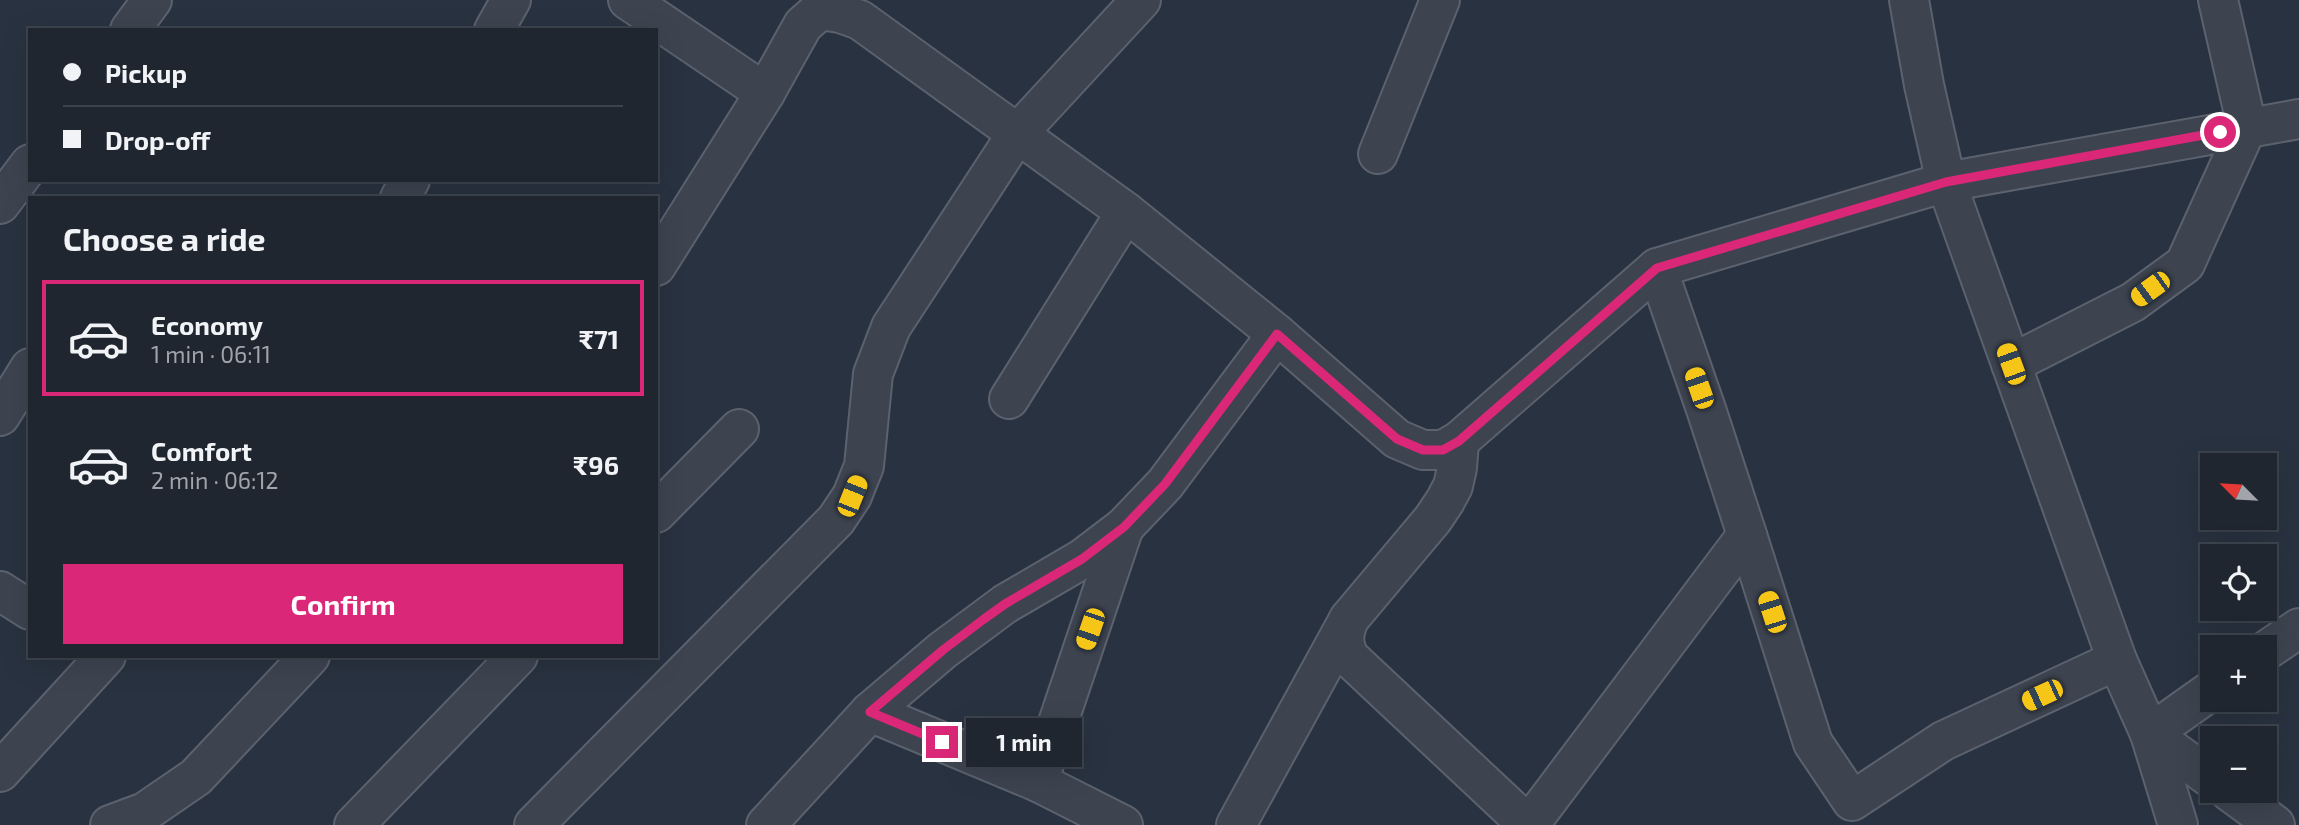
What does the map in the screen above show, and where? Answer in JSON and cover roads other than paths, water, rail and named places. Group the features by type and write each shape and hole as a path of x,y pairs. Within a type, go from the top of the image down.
{"street":[{"path":"495,28 510,0"},
{"path":"628,0 765,93"},
{"path":"534,825 836,520 852,496 864,466 873,374 891,327 1017,134 1142,0"},
{"path":"1378,154 1440,0"},
{"path":"1909,0 1924,85 1946,182 2117,660 2150,734 2178,825"},
{"path":"2011,364 2133,302 2185,264 2247,127 2218,0"},
{"path":"658,263 765,93 803,25 820,10 840,13 860,20 1126,212 1277,334 1397,439 1423,450 1443,450 1459,441 1657,268 1946,182 2299,119"},
{"path":"0,204 28,167"},
{"path":"1009,399 1126,212"},
{"path":"1657,268 1707,412 1813,743 1846,813 1943,741 2117,660"},
{"path":"766,825 870,712 943,650 1005,604 1082,559 1124,527 1165,484 1277,334"},
{"path":"0,416 28,371"},
{"path":"658,511 738,429"},
{"path":"1236,825 1349,619 1445,502 1453,486 1459,441"},
{"path":"1038,782 1124,527"},
{"path":"1349,619 1343,634 1343,645 1350,658 1529,825 1747,535"},
{"path":"0,591 28,609"},
{"path":"2277,644 2299,628"},
{"path":"0,772 103,658"},
{"path":"110,825 153,818 196,777 308,658"},
{"path":"354,825 516,658"},
{"path":"2150,734 2200,699"},
{"path":"870,712 1038,782 1124,825"},
{"path":"2150,734 2200,770"},
{"path":"2246,803 2276,825"}]}
